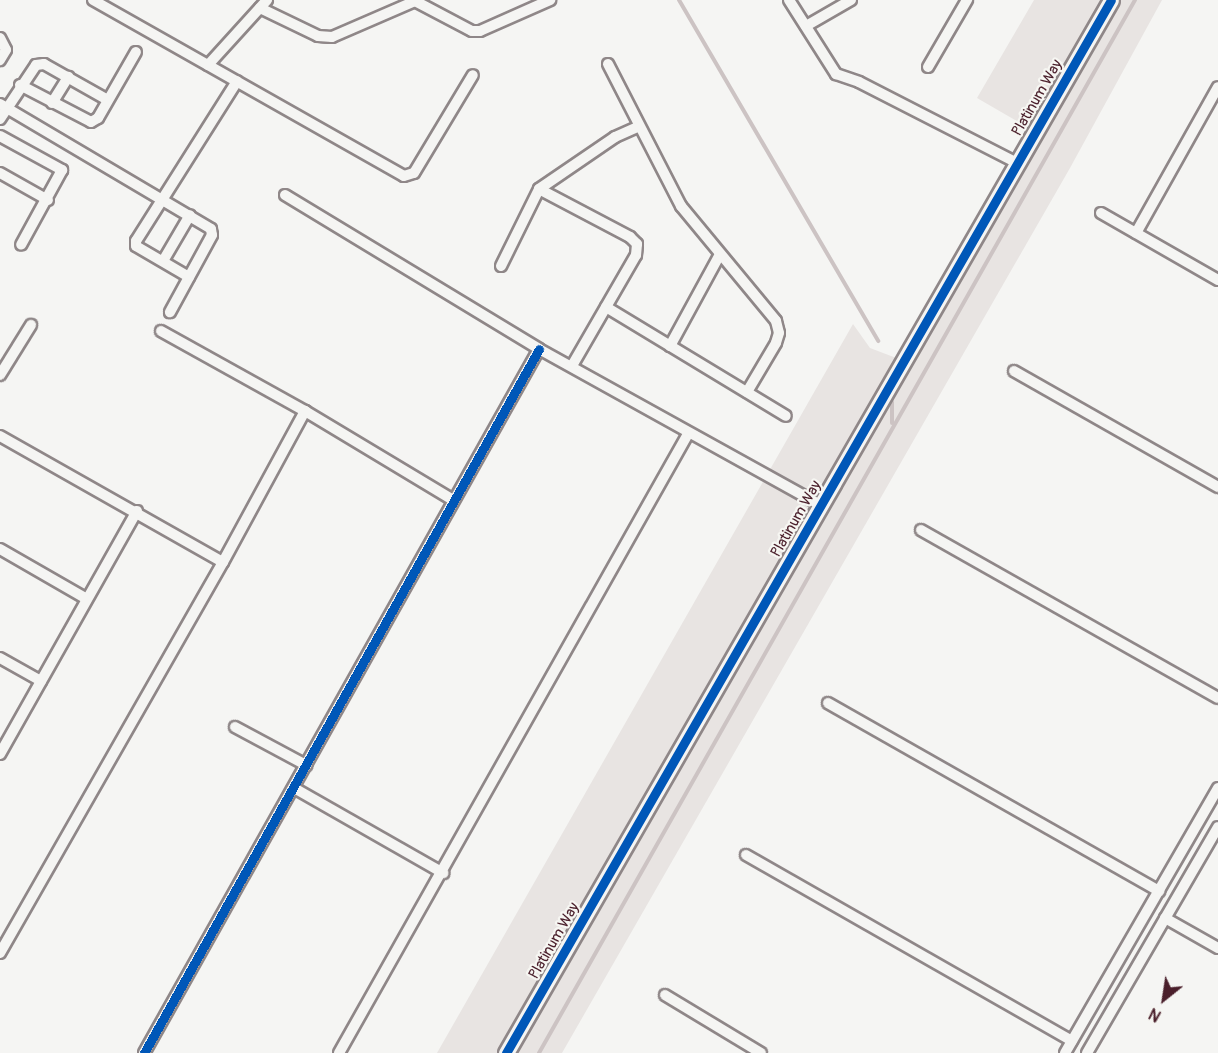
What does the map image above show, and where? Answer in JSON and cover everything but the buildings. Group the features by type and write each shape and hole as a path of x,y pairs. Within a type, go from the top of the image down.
{"street":[{"path":"208,65 263,4 318,36 332,37 415,1 472,31 480,31 550,0"},
{"path":"789,0 836,74 859,82 1017,163"},
{"path":"806,26 851,0"},
{"path":"928,67 967,0"},
{"name":"Platinum Way","path":"506,1053 1111,0"},
{"path":"98,1 404,176 414,173 473,75"},
{"path":"0,38 6,50 0,60"},
{"path":"20,86 91,122 108,100 136,52"},
{"path":"0,120 3,106 36,65 44,64 108,100"},
{"path":"608,64 637,127 681,206 719,256 776,321 779,333 747,392"},
{"path":"52,103 68,77"},
{"path":"189,278 135,243 165,199 237,81"},
{"path":"1136,233 1218,87"},
{"path":"3,106 165,199 213,232 170,312"},
{"path":"501,266 539,189 615,136 637,127"},
{"path":"0,136 62,170 48,200 21,245"},
{"path":"0,173 48,200"},
{"path":"539,189 637,244 636,255 572,366"},
{"path":"285,195 539,349 688,434 821,505"},
{"path":"1101,213 1218,280"},
{"path":"163,261 190,215"},
{"path":"670,346 719,256"},
{"path":"606,308 786,416"},
{"path":"0,375 31,325"},
{"path":"161,331 305,411 453,500"},
{"path":"144,1053 539,349"},
{"path":"1014,371 1218,487"},
{"path":"0,954 223,562 305,411"},
{"path":"339,1053 443,873 688,434"},
{"path":"0,436 137,510 223,562"},
{"path":"0,754 137,510"},
{"path":"921,530 1218,698"},
{"path":"0,549 87,599"},
{"path":"0,658 41,681"},
{"path":"828,703 1159,891"},
{"path":"235,727 306,765"},
{"path":"294,788 443,873"},
{"path":"1065,1053 1218,788"},
{"path":"1087,1053 1218,827"},
{"path":"746,855 1072,1041"},
{"path":"1166,918 1218,948"},
{"path":"665,994 761,1053"}],"shaded area":[{"path":"1034,0 1162,0 1070,168 562,1053 437,1053 853,324 870,348 912,364 966,256 1041,135 977,98"}],"waterway":[{"path":"679,0 878,341"},
{"path":"539,1053 1135,0"},
{"path":"892,402 892,423"}],"cycle path":[{"path":"506,1053 1111,0"},
{"path":"144,1053 539,349"}]}
